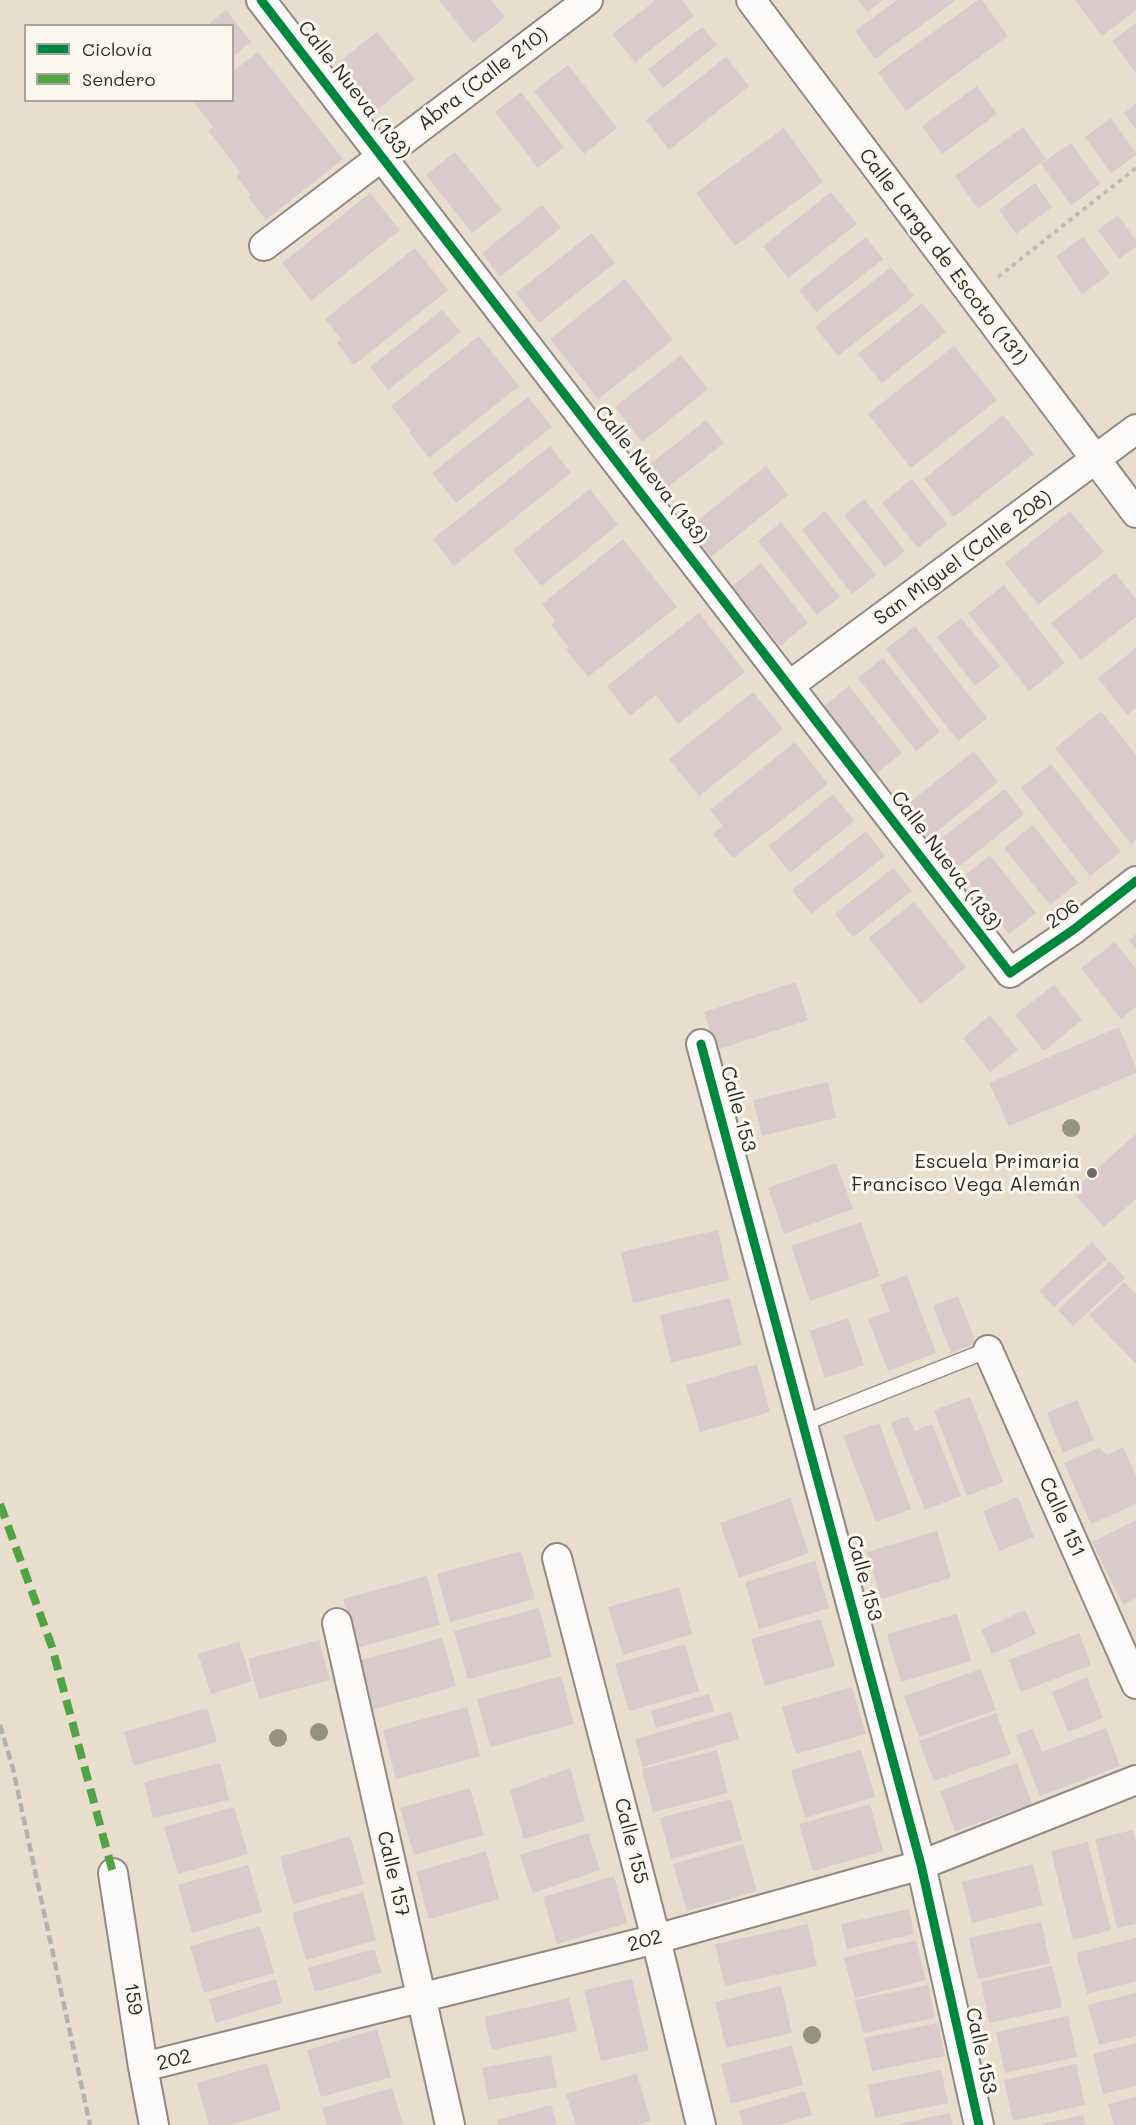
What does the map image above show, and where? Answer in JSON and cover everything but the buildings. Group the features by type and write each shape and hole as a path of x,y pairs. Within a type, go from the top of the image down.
{"street":[{"name":"Calle Nueva (133)","path":"261,0 1010,973"},
{"name":"Abra (Calle 210)","path":"264,246 588,0"},
{"name":"Calle Larga de Escoto (131)","path":"751,0 1136,513"},
{"name":"San Miguel (Calle 208)","path":"790,685 1136,429"},
{"name":"206","path":"1010,973 1073,930 1136,881"},
{"name":"Calle 153","path":"701,1044 921,1865 979,2125"},
{"name":"Calle 151","path":"988,1350 1136,1684"},
{"name":"Calle 155","path":"557,1558 656,1939 701,2125"},
{"name":"Calle 157","path":"337,1623 450,2125"},
{"name":"202","path":"143,2067 656,1939 921,1865 1136,1780"},
{"name":"159","path":"113,1873 154,2125"}],"lane":[{"path":"804,1422 988,1350"}],"path":[{"path":"973,297 1136,168"}],"railway":[{"path":"0,1725 13,1769 90,2125"}],"marked path":[{"path":"0,1504 52,1647 113,1873"}],"cycle path":[{"path":"261,0 1010,973 1073,930 1136,881"},
{"path":"701,1044 921,1865 979,2125"}],"place":[{"name":"Escuela Primaria Francisco Vega Alemán","path":"1092,1173"}]}
